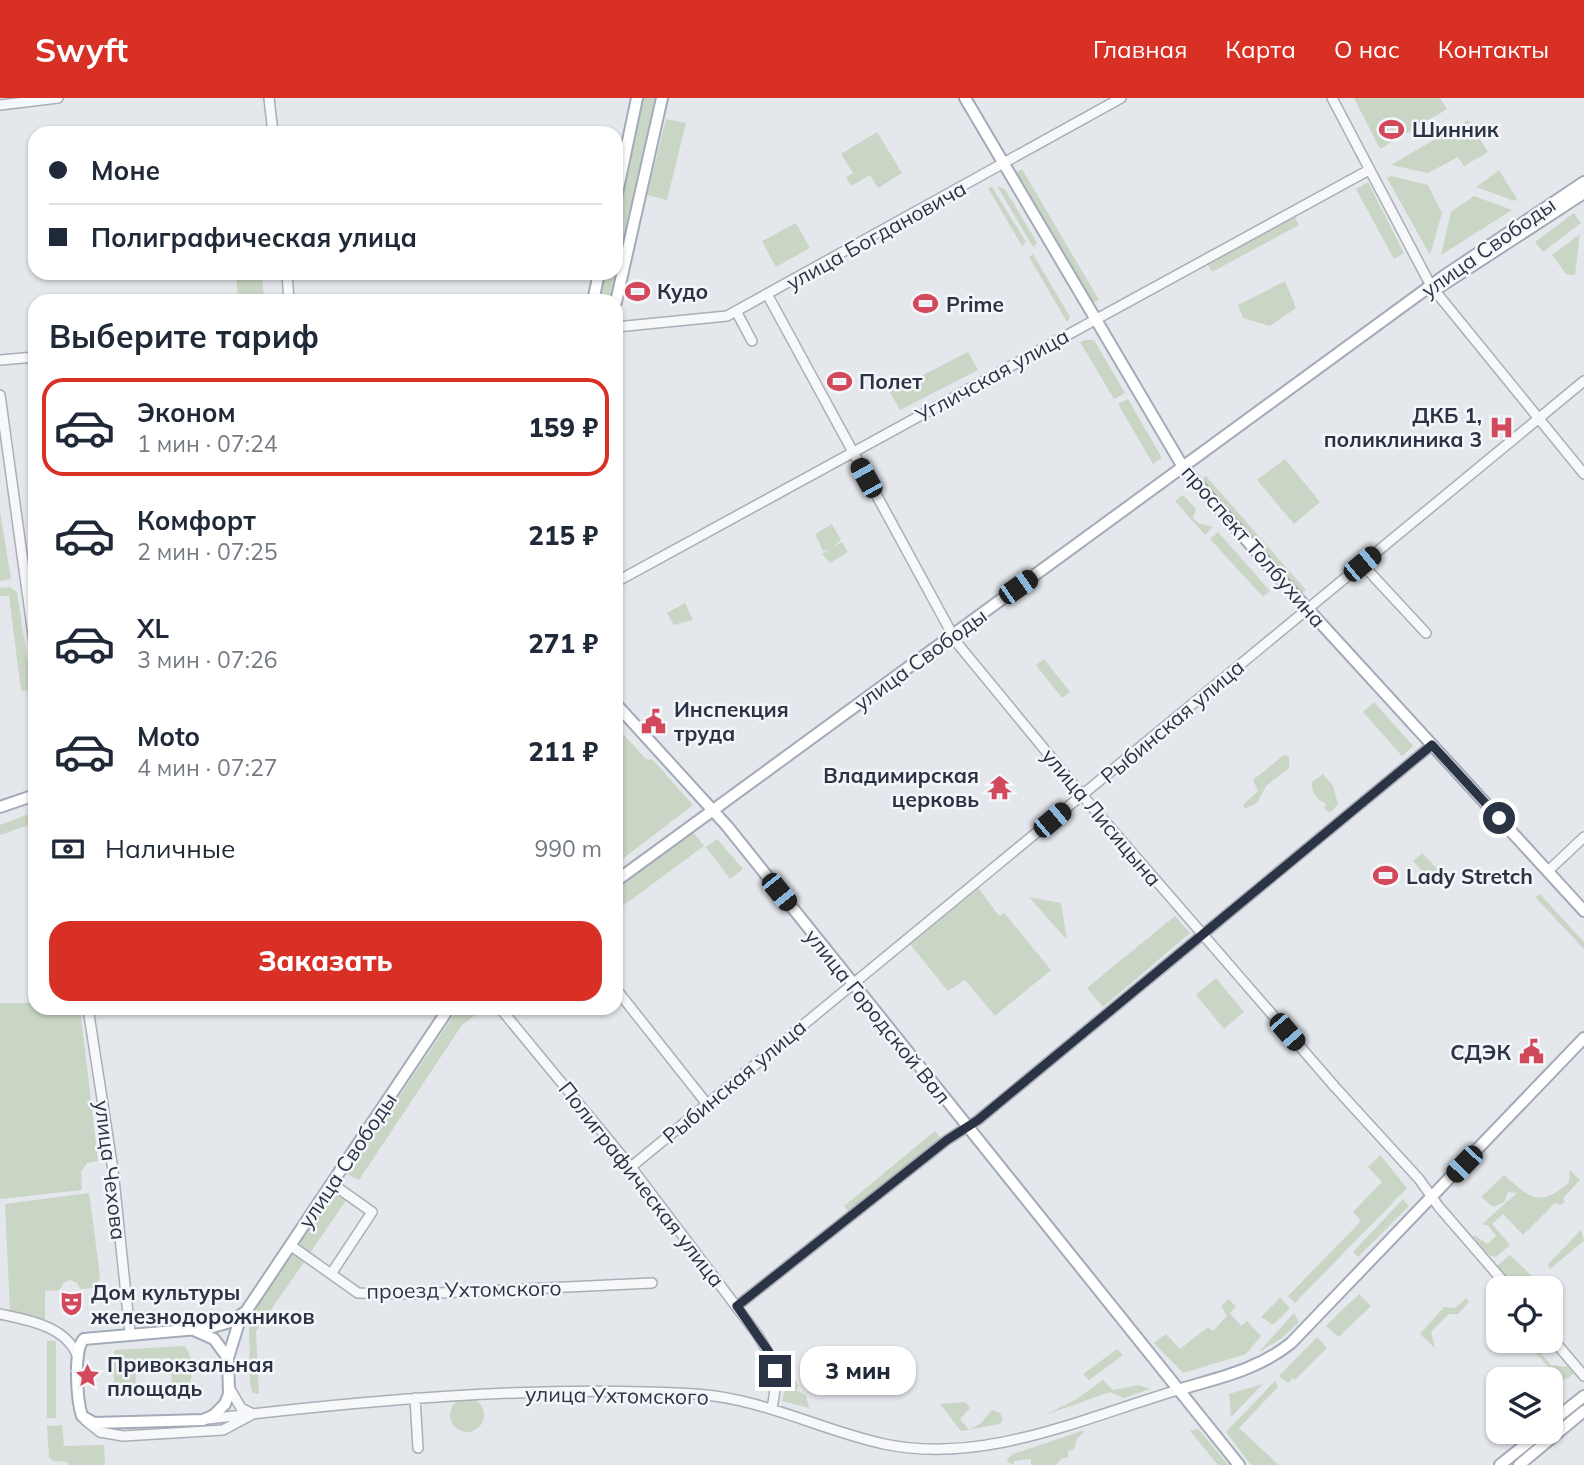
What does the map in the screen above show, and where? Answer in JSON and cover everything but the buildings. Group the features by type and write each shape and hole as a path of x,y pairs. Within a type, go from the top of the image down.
{"main road":[{"path":"623,165 637,98"},
{"path":"623,271 662,98"},
{"name":"проспект Толбухина","path":"965,98 1184,467 1308,609 1584,911"},
{"name":"улица Свободы","path":"623,876 1394,315 1584,182"},
{"name":"улица Свободы","path":"1433,288 1584,193"},
{"name":"улица Городской Вал","path":"623,712 713,810 1239,1465"},
{"path":"0,807 28,797"},
{"name":"улица Свободы","path":"244,1313 442,1015"},
{"path":"1178,1390 1248,1369 1279,1352 1584,1038"},
{"path":"244,1313 233,1335 228,1358 230,1389 222,1409 203,1420 94,1423 82,1416 77,1355 79,1344 89,1336 216,1327 244,1313"},
{"path":"190,1330 214,1339 228,1358"},
{"path":"1563,1412 1584,1395"},
{"path":"1519,1465 1584,1411"},
{"path":"1500,1465 1526,1444"}],"street":[{"path":"0,105 58,98"},
{"path":"269,98 272,126"},
{"name":"улица Богдановича","path":"623,326 719,318 736,311 1121,98"},
{"path":"1332,98 1433,288 1584,474"},
{"name":"Угличская улица","path":"623,578 1369,170"},
{"name":"улица Лисицына","path":"767,294 952,635 1082,795 1499,1276"},
{"path":"736,311 752,341"},
{"path":"0,360 28,358"},
{"name":"Рыбинская улица","path":"631,1167 852,982 1584,382"},
{"path":"0,399 28,599"},
{"path":"1362,564 1426,633"},
{"path":"737,1306 968,1127 1432,745"},
{"path":"1548,871 1584,837"},
{"path":"623,998 707,1104"},
{"name":"улица Чехова","path":"89,1015 113,1170 130,1333"},
{"name":"Полиграфическая улица","path":"506,1015 631,1167 737,1306 774,1363 776,1390 772,1408"},
{"path":"331,1183 372,1212 331,1274"},
{"name":"проезд Ухтомского","path":"290,1245 358,1293 366,1294 652,1283"},
{"path":"0,1314 64,1335 89,1336"},
{"path":"64,1335 77,1355"},
{"path":"1563,1351 1584,1376"},
{"path":"213,1431 224,1425 229,1417 230,1389"},
{"path":"230,1389 241,1408 252,1414"},
{"name":"улица Ухтомского","path":"252,1414 415,1398 505,1394 683,1394 772,1408 881,1443 940,1450 1016,1439 1178,1390"},
{"path":"415,1398 418,1448"},
{"path":"82,1416 95,1429 111,1435 230,1429 252,1414"},
{"path":"203,1420 252,1414"}],"green space":[{"path":"643,98 655,98 623,242 623,191"},
{"name":"Шинник","path":"1354,98 1440,98 1447,109 1380,149"},
{"path":"666,119 686,123 667,200 647,195"},
{"path":"1468,120 1488,152 1464,166 1458,157 1428,173 1391,165"},
{"path":"877,132 902,173 878,188 870,175 851,186 846,177 853,173 841,154"},
{"path":"1022,169 1099,300 1092,303 1015,173"},
{"path":"1499,170 1517,199 1515,201 1476,187"},
{"path":"1391,176 1428,185 1442,213 1430,255 1387,178"},
{"path":"1368,182 1404,253 1394,259 1356,189"},
{"path":"997,186 1005,189 1037,243 1033,247"},
{"path":"992,187 1026,242 1022,246 988,188"},
{"path":"1474,196 1512,210 1441,255 1451,212"},
{"path":"1574,213 1581,223 1543,252 1535,242"},
{"path":"1294,216 1299,225 1212,272 1208,265"},
{"path":"796,223 810,248 776,267 762,241"},
{"path":"1580,234 1575,275 1566,274 1552,255"},
{"path":"1033,254 1070,317 1067,322 1029,257"},
{"path":"236,280 262,280 264,294 238,294"},
{"path":"604,280 615,280 612,294 602,294"},
{"path":"1285,281 1296,308 1270,326 1243,318 1238,305"},
{"path":"1094,340 1125,393 1114,399 1080,342"},
{"path":"968,352 978,370 900,410 890,392"},
{"path":"1128,399 1162,458 1153,464 1118,404"},
{"path":"1285,459 1320,502 1294,524 1257,480"},
{"path":"1206,476 1306,590 1300,594 1202,480"},
{"path":"1183,495 1196,509 1193,518 1198,523 1213,527 1205,535 1175,501"},
{"path":"0,511 11,579 0,581"},
{"path":"832,524 841,540 832,548 842,542 848,552 830,563 822,554 830,549 823,551 815,534"},
{"path":"1218,532 1270,591 1263,597 1210,539"},
{"path":"10,587 17,592 28,664 28,690 21,691 9,596 0,596 0,588"},
{"path":"685,603 693,620 674,625 667,613"},
{"path":"1044,659 1070,692 1062,698 1036,665"},
{"path":"1374,702 1413,746 1402,756 1363,712"},
{"path":"623,734 646,759 653,760 693,805 623,859"},
{"path":"1284,755 1289,757 1289,768 1266,786 1257,803 1245,809 1243,805 1258,791 1253,780"},
{"path":"1323,774 1333,786 1338,804 1330,813 1324,808 1326,804 1317,798 1312,789 1312,782"},
{"path":"28,815 28,825 0,835 0,825"},
{"path":"692,831 704,846 623,906 623,882"},
{"path":"717,839 743,869 730,879 706,847"},
{"path":"1422,853 1446,878 1436,887 1413,861"},
{"path":"977,886 999,916 1004,913 1051,970 995,1016 965,980 948,991 909,943"},
{"path":"1540,894 1584,942 1584,949 1535,897"},
{"path":"1029,897 1061,903 1067,940"},
{"path":"1175,916 1190,933 1103,1007 1087,988"},
{"path":"1216,978 1244,1012 1224,1029 1196,995"},
{"path":"0,1003 28,1003 28,1015 81,1015 98,1161 87,1163 81,1172 82,1190 0,1199"},
{"path":"454,1015 476,1015 462,1025 359,1180 347,1174"},
{"path":"935,1131 942,1139 850,1214 844,1206"},
{"path":"1380,1155 1407,1188 1295,1303 1288,1296 1361,1221 1353,1212 1382,1182 1368,1167"},
{"path":"1570,1170 1580,1180 1563,1198 1565,1202 1560,1205 1555,1203 1523,1235 1503,1214 1492,1224 1510,1245 1496,1257 1487,1255 1473,1238 1474,1235 1487,1244 1496,1236 1489,1226 1482,1224 1517,1193 1508,1192 1504,1202 1493,1207 1481,1197 1504,1175 1521,1190 1535,1197 1550,1196 1569,1182"},
{"path":"334,1190 347,1199 310,1253 302,1248 299,1240"},
{"path":"89,1193 100,1276 96,1288 80,1289 77,1283 70,1280 63,1283 60,1290 45,1291 45,1320 27,1319 10,1313 5,1204"},
{"path":"1403,1199 1409,1206 1358,1257 1353,1252"},
{"path":"1581,1230 1584,1241 1550,1269 1548,1264"},
{"path":"292,1253 305,1261 256,1331 259,1394 253,1393 250,1384 249,1314"},
{"path":"1510,1255 1532,1276 1505,1276 1497,1266"},
{"path":"1359,1294 1371,1306 1339,1337 1326,1326"},
{"path":"1280,1298 1290,1308 1273,1325 1261,1317"},
{"path":"1466,1298 1469,1302 1458,1314 1449,1314 1431,1332 1435,1348 1420,1334 1444,1307 1455,1308"},
{"path":"1229,1299 1236,1307 1230,1313 1241,1326 1247,1321 1261,1336 1246,1354 1183,1373 1154,1343 1166,1334 1180,1349 1208,1327 1213,1331 1227,1316 1221,1306"},
{"path":"1294,1313 1299,1322 1282,1338 1259,1352"},
{"path":"1317,1337 1327,1348 1295,1380 1293,1378 1288,1383 1279,1376"},
{"path":"47,1341 56,1341 56,1418 47,1418"},
{"path":"184,1346 192,1366 188,1388 119,1394 115,1391 112,1358 115,1350","holes":["170,1358 172,1384 136,1385 135,1360"]},
{"path":"1117,1349 1123,1355 1089,1380 1083,1374"},
{"path":"1536,1353 1540,1353 1551,1365 1568,1367 1574,1374 1563,1381 1563,1367 1548,1367"},
{"path":"787,1378 795,1380 799,1386 796,1390 806,1395 809,1408 782,1401"},
{"path":"1103,1380 1113,1390 1138,1385 1150,1389 1124,1398 1110,1392 1045,1415 1075,1400"},
{"path":"1275,1381 1278,1387 1239,1428 1279,1465 1251,1465 1226,1432"},
{"path":"1263,1384 1231,1417 1229,1394"},
{"path":"467,1398 479,1403 484,1415 479,1427 467,1432 455,1427 450,1415 455,1403"},
{"path":"965,1402 970,1408 960,1419 969,1430 961,1431 940,1404"},
{"path":"992,1410 1000,1413 1003,1420 1000,1424 970,1429 980,1424"},
{"path":"62,1425 64,1446 104,1445 105,1465 68,1465 68,1462 53,1461 49,1457 47,1426"},
{"path":"1197,1429 1228,1465 1218,1465 1190,1431"},
{"path":"1085,1430 1077,1439 1074,1449 1068,1451 1068,1458 1062,1458 1056,1465 1031,1465 1031,1459 1014,1461 1014,1465 1008,1462 1007,1459 1013,1454"}],"place":[{"name":"Шинник","path":"1392,129"},
{"name":"Кудо","path":"637,291"},
{"name":"Prime","path":"926,304"},
{"name":"Полет","path":"839,381"},
{"name":"ДКБ 1, поликлиника 3","path":"1502,427"},
{"name":"Инспекция труда","path":"654,721"},
{"name":"Владимирская церковь","path":"999,787"},
{"name":"Lady Stretch","path":"1386,876"},
{"name":"СДЭК","path":"1531,1052"},
{"name":"Дом культуры железнодорожников","path":"71,1304"},
{"name":"Привокзальная площадь","path":"87,1376"}],"route":[{"path":"775,1371 771,1355 737,1306 947,1140 978,1120 1432,745 1499,818"}]}
